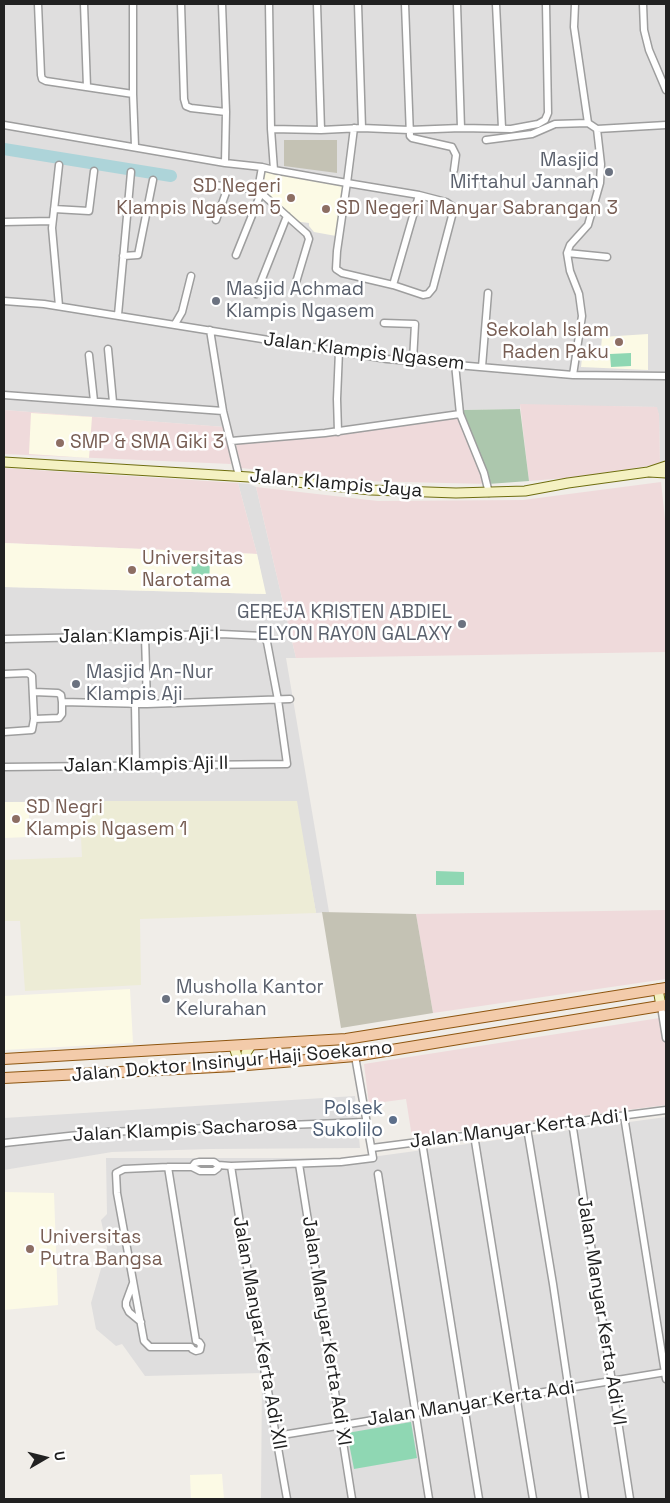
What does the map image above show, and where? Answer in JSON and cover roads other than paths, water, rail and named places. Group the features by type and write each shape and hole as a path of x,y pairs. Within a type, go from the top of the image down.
{"main road":[{"name":"Jalan Klampis Jaya","path":"4,462 239,476 371,490 489,493 525,491 648,472 666,466"},
{"path":"648,472 666,473"},
{"path":"662,989 664,1006"},
{"name":"Jalan Doktor Insinyur Haji Soekarno","path":"4,1059 346,1039 662,989"},
{"name":"Jalan Doktor Insinyur Haji Soekarno","path":"4,1078 235,1066 355,1056 664,1006"},
{"path":"251,1045 246,1053 248,1061 253,1064"},
{"path":"234,1046 235,1066"}],"street":[{"path":"38,4 42,79 133,94"},
{"path":"84,4 87,87"},
{"path":"132,4 135,146"},
{"path":"181,4 184,99 186,106 226,112"},
{"path":"222,4 226,112 225,163"},
{"path":"269,4 271,129 274,170"},
{"path":"317,4 321,130"},
{"path":"358,4 362,128"},
{"path":"405,4 409,130 412,138 452,147 456,155 454,170"},
{"path":"457,4 461,128"},
{"path":"496,4 502,128"},
{"path":"271,129 519,129 538,124 545,120 548,113 546,4"},
{"path":"575,4 574,26 588,123"},
{"path":"643,4 644,30 648,50 666,90"},
{"path":"486,140 532,134 555,124 588,123 597,129 666,124"},
{"path":"4,125 135,146 225,163 260,167 347,183 419,195 450,204 453,207 453,212 431,292 424,294 338,272 336,269 337,251 347,183 354,128"},
{"path":"573,375 582,316 579,294 570,271 567,253 570,245 588,225 600,183 601,164 597,129"},
{"path":"59,165 52,221 59,306"},
{"path":"236,255 260,192 260,167"},
{"path":"54,209 89,211 94,171"},
{"path":"118,315 131,172"},
{"path":"123,256 138,255 153,180"},
{"path":"197,183 260,192 307,234 309,239 294,289"},
{"path":"216,220 228,187"},
{"path":"393,285 419,195"},
{"path":"256,294 287,216"},
{"path":"4,222 52,221"},
{"path":"567,253 607,257"},
{"path":"175,324 182,312 192,276"},
{"path":"482,367 488,293"},
{"name":"Jalan Klampis Ngasem","path":"4,301 59,306 386,359 573,375 666,376"},
{"path":"384,323 415,324 413,361"},
{"path":"210,330 223,411 239,476"},
{"path":"108,349 113,402"},
{"path":"338,432 339,351"},
{"path":"89,355 94,401"},
{"path":"455,364 460,414 484,473 489,493"},
{"path":"4,395 223,411"},
{"path":"231,441 338,432 460,414"},
{"name":"Jalan Klampis Aji I","path":"4,639 221,634 263,636 267,642 278,700 287,764"},
{"path":"145,636 147,704"},
{"path":"4,674 30,674 33,680 34,692 32,730 4,732"},
{"path":"34,692 58,693 61,695 62,702 60,718 34,720"},
{"path":"62,702 147,704 290,699"},
{"path":"135,704 136,766"},
{"name":"Jalan Klampis Aji II","path":"4,767 287,764"},
{"path":"664,1006 666,1038"},
{"path":"168,1167 193,1344 156,1348 148,1346 144,1341 117,1193 116,1173 124,1169 168,1167 192,1167 195,1163 199,1162 214,1162 218,1165 231,1166 371,1159 373,1158 372,1148 355,1056"},
{"name":"Jalan Manyar Kerta Adi I","path":"372,1148 666,1110"},
{"path":"624,1116 666,1374"},
{"name":"Jalan Klampis Sacharosa","path":"4,1143 106,1132 366,1122"},
{"name":"Jalan Manyar Kerta Adi VI","path":"572,1122 630,1499"},
{"path":"527,1128 585,1499"},
{"path":"474,1135 533,1499"},
{"path":"422,1142 479,1499"},
{"name":"Jalan Manyar Kerta Adi XI","path":"299,1164 352,1499"},
{"name":"Jalan Manyar Kerta Adi XII","path":"231,1166 254,1312 287,1499"},
{"path":"378,1174 429,1499"},
{"path":"134,1282 126,1306 141,1322"},
{"name":"Jalan Manyar Kerta Adi","path":"276,1436 569,1387 666,1374"}],"waterway":[{"path":"4,149 171,176"}],"place":[{"name":"Masjid Miftahul Jannah","path":"609,172"},
{"name":"SD Negeri Klampis Ngasem 5","path":"291,198"},
{"name":"SD Negeri Manyar Sabrangan 3","path":"326,209"},
{"name":"Masjid Achmad Klampis Ngasem","path":"216,301"},
{"name":"Sekolah Islam Raden Paku","path":"619,342"},
{"name":"SMP & SMA Giki 3","path":"60,443"},
{"name":"Universitas Narotama","path":"132,570"},
{"name":"GEREJA KRISTEN ABDIEL ELYON RAYON GALAXY","path":"462,624"},
{"name":"Masjid An-Nur Klampis Aji","path":"76,684"},
{"name":"SD Negri Klampis Ngasem 1","path":"16,819"},
{"name":"Musholla Kantor Kelurahan","path":"166,999"},
{"name":"Polsek Sukolilo","path":"393,1120"},
{"name":"Universitas Putra Bangsa","path":"30,1249"}]}
